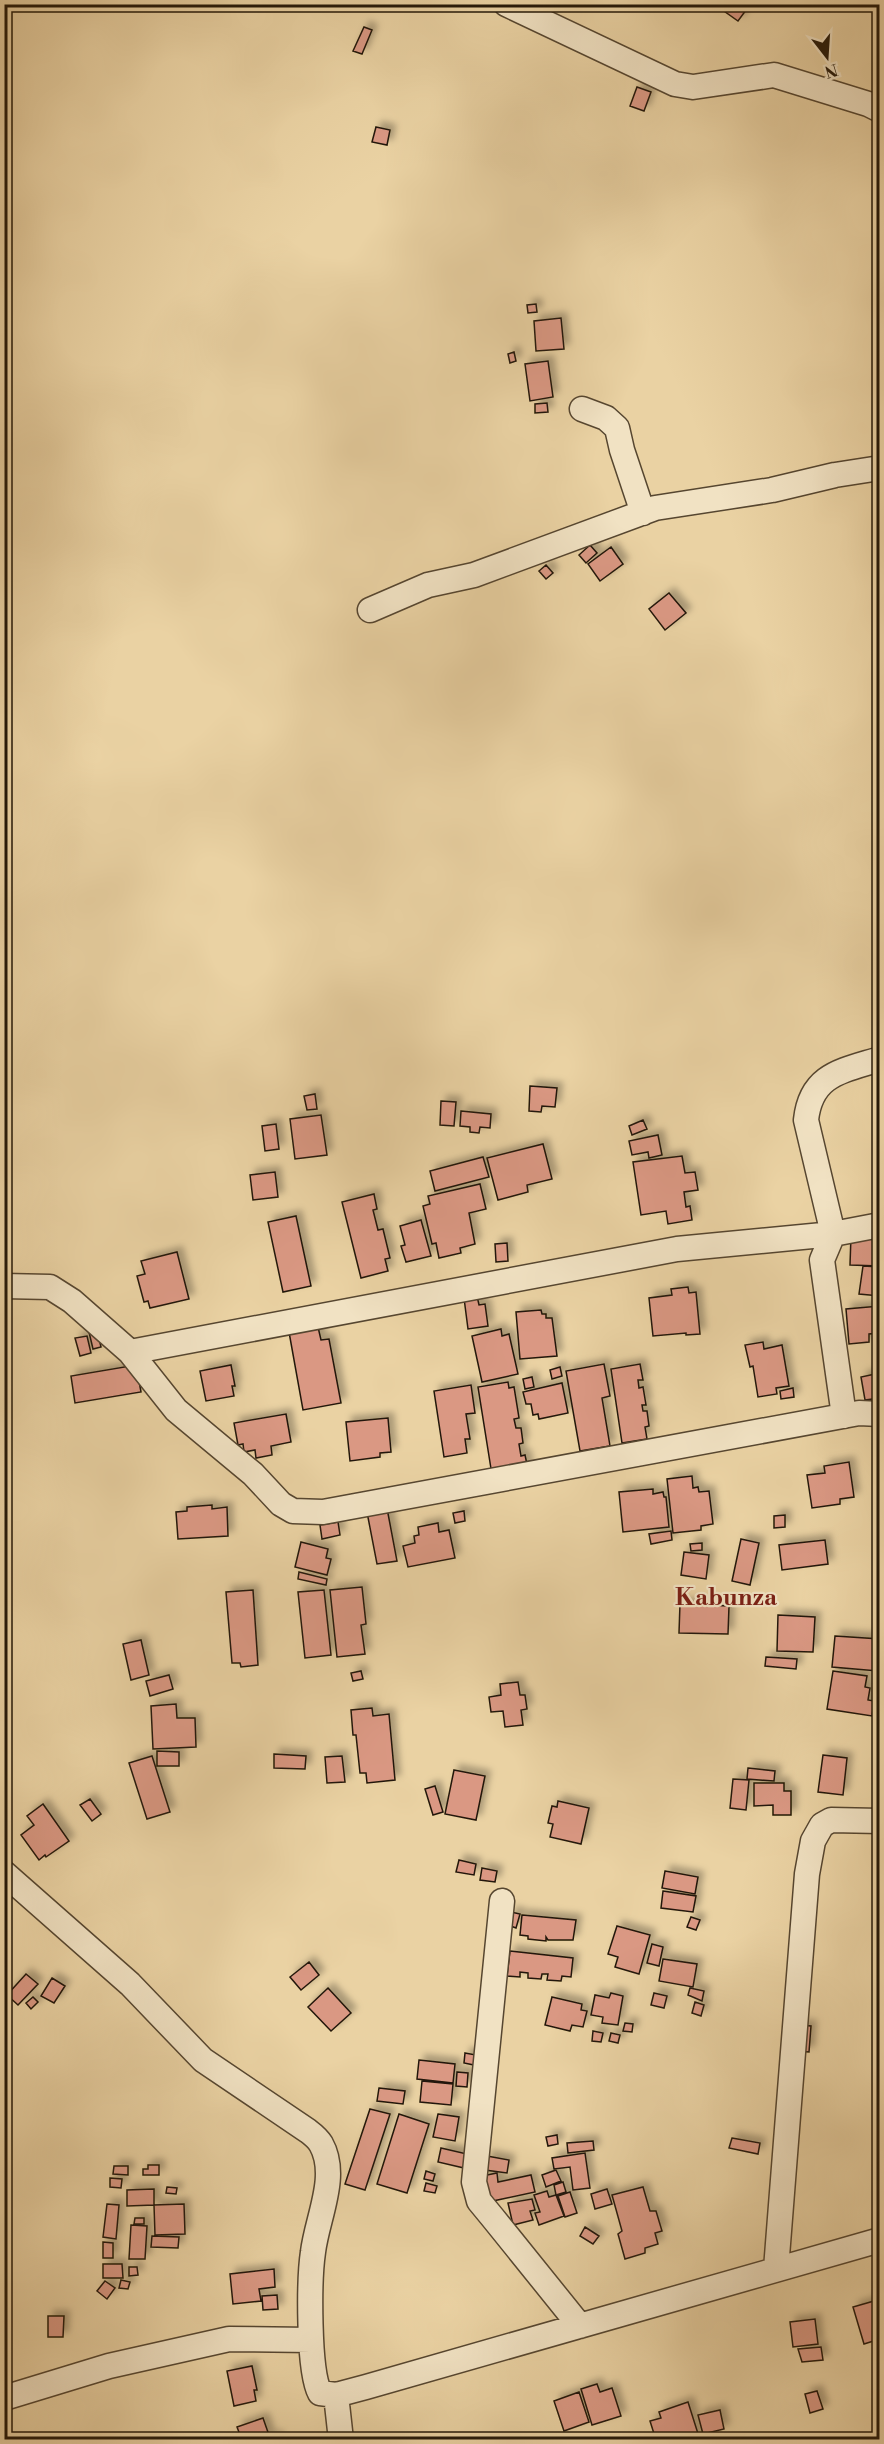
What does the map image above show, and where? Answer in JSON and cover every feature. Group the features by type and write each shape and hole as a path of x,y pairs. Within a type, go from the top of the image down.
{"street":[{"path":"506,4 675,84 693,87 774,75 858,101 879,110"},
{"path":"582,409 606,418 617,428 643,513"},
{"path":"370,610 428,585 474,575 655,508 772,490 835,475 879,468"},
{"path":"844,1416 822,1260 833,1234 806,1120 808,1104 819,1087 834,1073 879,1059"},
{"path":"130,1352 677,1249 833,1234 879,1225"},
{"path":"4,1286 50,1287 61,1293 130,1352 176,1410 253,1474 281,1504 293,1511 323,1512 859,1413 879,1414"},
{"path":"776,2269 807,1874 813,1840 822,1824 831,1820 879,1821"},
{"path":"4,1873 130,1984 203,2060 308,2131 321,2143 326,2158 327,2187 312,2256 311,2340 320,2393 336,2395 879,2240"},
{"path":"502,1901 477,2138 474,2182 476,2194 483,2208 580,2326"},
{"path":"4,2398 109,2366 229,2339 311,2340"},
{"path":"336,2395 341,2439"}],"building":[{"path":"714,4 747,4 749,6 738,21"},
{"path":"364,27 372,30 362,54 353,51"},
{"path":"637,87 651,92 644,111 630,106"},
{"path":"376,127 390,130 387,145 372,142"},
{"path":"536,304 537,312 528,313 527,305"},
{"path":"561,318 564,349 536,351 534,321"},
{"path":"514,352 516,361 510,363 508,354"},
{"path":"548,361 553,397 530,401 525,364"},
{"path":"547,403 548,412 535,413 535,404"},
{"path":"590,545 597,553 586,563 579,555"},
{"path":"611,547 623,564 600,581 588,564"},
{"path":"546,565 553,573 546,579 539,571"},
{"path":"669,593 686,613 665,630 649,609"},
{"path":"530,1086 557,1088 555,1107 542,1106 541,1112 529,1111"},
{"path":"315,1094 317,1109 307,1110 304,1096"},
{"path":"441,1101 456,1102 454,1126 440,1125"},
{"path":"461,1111 491,1114 490,1128 480,1127 479,1133 470,1132 470,1127 460,1126"},
{"path":"321,1115 327,1155 295,1159 290,1119"},
{"path":"643,1120 647,1129 632,1135 629,1126"},
{"path":"276,1124 279,1149 265,1151 262,1126"},
{"path":"658,1135 662,1155 649,1158 648,1152 632,1155 629,1141"},
{"path":"543,1144 552,1179 527,1185 528,1192 498,1200 487,1158"},
{"path":"682,1156 685,1173 695,1172 698,1190 684,1192 686,1207 690,1206 692,1220 668,1224 666,1211 641,1215 633,1162"},
{"path":"483,1157 489,1177 435,1191 430,1171"},
{"path":"275,1172 278,1197 253,1200 250,1175"},
{"path":"480,1184 486,1209 469,1213 475,1244 460,1248 461,1253 439,1258 436,1243 432,1244 423,1206 430,1204 428,1196"},
{"path":"374,1194 377,1209 373,1210 378,1230 383,1229 390,1258 385,1259 388,1271 361,1278 342,1202"},
{"path":"296,1216 311,1286 283,1292 268,1222"},
{"path":"421,1220 431,1256 406,1262 401,1246 405,1245 400,1226"},
{"path":"851,1236 880,1237 880,1266 850,1265"},
{"path":"507,1243 508,1261 496,1262 495,1244"},
{"path":"177,1252 189,1299 150,1308 148,1301 144,1302 137,1276 145,1274 141,1261"},
{"path":"863,1266 880,1267 880,1296 859,1294"},
{"path":"688,1287 689,1293 696,1292 700,1334 653,1336 649,1298 672,1295 671,1289"},
{"path":"477,1296 479,1305 485,1304 488,1326 468,1329 464,1298"},
{"path":"880,1306 880,1333 869,1334 869,1342 849,1344 846,1309"},
{"path":"541,1310 542,1314 546,1314 546,1318 552,1318 557,1356 520,1359 516,1312"},
{"path":"318,1327 321,1340 329,1339 341,1403 303,1410 289,1332"},
{"path":"501,1329 502,1336 509,1334 518,1374 482,1382 472,1336"},
{"path":"97,1330 101,1347 93,1349 89,1332"},
{"path":"87,1336 91,1353 80,1356 75,1338"},
{"path":"763,1342 764,1349 782,1345 789,1386 776,1388 777,1394 758,1397 753,1366 750,1367 745,1345"},
{"path":"604,1364 610,1396 602,1398 610,1446 580,1451 566,1371"},
{"path":"640,1364 643,1380 638,1380 639,1388 643,1387 646,1405 642,1405 643,1411 647,1411 649,1426 645,1427 647,1439 622,1443 611,1369"},
{"path":"136,1365 141,1392 75,1403 71,1376"},
{"path":"231,1365 235,1386 232,1386 234,1396 206,1401 200,1371"},
{"path":"560,1367 562,1376 552,1379 550,1370"},
{"path":"880,1373 880,1398 865,1400 861,1377"},
{"path":"532,1377 534,1387 525,1389 523,1379"},
{"path":"508,1382 509,1388 514,1387 519,1418 514,1419 516,1428 521,1428 523,1443 519,1444 521,1456 525,1455 528,1469 492,1475 478,1387"},
{"path":"562,1383 568,1413 539,1419 538,1414 533,1415 531,1404 526,1404 523,1392"},
{"path":"471,1385 475,1413 466,1414 470,1439 465,1439 467,1453 444,1457 434,1391"},
{"path":"793,1388 794,1397 781,1399 780,1391"},
{"path":"286,1414 291,1442 271,1446 272,1455 256,1458 255,1450 244,1452 243,1444 238,1445 234,1423"},
{"path":"388,1418 391,1452 380,1453 380,1457 350,1461 346,1422"},
{"path":"849,1462 854,1497 840,1499 840,1504 812,1508 807,1475 825,1473 824,1466"},
{"path":"692,1476 693,1488 698,1487 699,1492 709,1491 713,1524 701,1526 701,1530 673,1533 667,1479"},
{"path":"653,1489 653,1494 663,1492 666,1497 669,1527 623,1532 619,1492"},
{"path":"386,1503 397,1561 377,1564 366,1507"},
{"path":"212,1505 212,1509 227,1507 228,1536 178,1539 176,1512 187,1511 187,1507"},
{"path":"464,1511 465,1521 455,1523 453,1513"},
{"path":"785,1515 785,1527 774,1528 774,1516"},
{"path":"338,1522 340,1535 322,1539 320,1525"},
{"path":"438,1523 439,1532 449,1530 455,1558 408,1567 403,1546 415,1543 414,1536 419,1535 418,1527"},
{"path":"671,1531 672,1540 651,1544 649,1534"},
{"path":"741,1539 759,1543 750,1585 732,1581"},
{"path":"825,1540 828,1564 782,1570 779,1545"},
{"path":"301,1542 328,1549 326,1558 331,1559 327,1575 295,1567"},
{"path":"702,1543 702,1550 691,1551 690,1544"},
{"path":"684,1552 709,1555 706,1579 681,1575"},
{"path":"299,1572 327,1579 326,1585 298,1579"},
{"path":"362,1587 366,1624 361,1625 365,1654 337,1657 330,1590"},
{"path":"253,1590 258,1665 241,1667 240,1663 232,1663 226,1592"},
{"path":"324,1590 331,1655 305,1658 298,1592"},
{"path":"680,1604 729,1606 728,1634 679,1633"},
{"path":"778,1615 815,1617 813,1652 777,1651"},
{"path":"835,1636 880,1639 877,1653 880,1654 878,1671 832,1667"},
{"path":"141,1640 149,1675 131,1680 123,1644"},
{"path":"766,1657 797,1659 796,1669 765,1666"},
{"path":"361,1671 363,1679 353,1681 351,1673"},
{"path":"833,1671 867,1676 865,1687 870,1688 868,1700 874,1701 872,1716 827,1709"},
{"path":"169,1675 173,1689 150,1696 146,1681"},
{"path":"518,1682 520,1695 525,1695 527,1709 521,1710 523,1725 505,1727 503,1711 491,1712 489,1697 501,1695 500,1684"},
{"path":"176,1704 177,1718 195,1718 196,1747 153,1749 151,1706"},
{"path":"372,1708 373,1716 389,1714 395,1780 367,1783 366,1773 360,1773 351,1710"},
{"path":"157,1751 179,1752 179,1766 157,1766"},
{"path":"274,1754 306,1756 305,1769 274,1768"},
{"path":"823,1755 847,1758 843,1795 818,1792"},
{"path":"152,1756 170,1812 147,1819 129,1763"},
{"path":"342,1756 345,1782 327,1783 325,1757"},
{"path":"748,1768 775,1771 774,1781 747,1779"},
{"path":"454,1770 485,1776 476,1820 445,1814"},
{"path":"733,1779 749,1780 746,1810 730,1808"},
{"path":"754,1783 784,1783 784,1791 791,1791 791,1815 773,1815 773,1805 754,1806"},
{"path":"435,1786 443,1812 433,1815 425,1789"},
{"path":"90,1799 101,1814 92,1821 80,1805"},
{"path":"558,1801 589,1808 581,1844 550,1837 553,1824 548,1823 552,1806 557,1807"},
{"path":"43,1804 69,1841 39,1860 21,1835 34,1825 27,1816"},
{"path":"459,1860 476,1864 474,1875 456,1872"},
{"path":"482,1868 497,1871 495,1882 480,1880"},
{"path":"665,1871 698,1877 695,1894 662,1888"},
{"path":"663,1891 696,1896 693,1912 661,1908"},
{"path":"511,1912 520,1914 516,1928 508,1925"},
{"path":"522,1915 576,1920 573,1940 548,1940 546,1937 546,1941 528,1939 528,1936 520,1935"},
{"path":"691,1917 700,1920 696,1930 687,1927"},
{"path":"617,1926 650,1935 639,1974 615,1967 618,1957 608,1954"},
{"path":"652,1944 663,1947 659,1966 647,1963"},
{"path":"510,1951 573,1958 571,1977 562,1976 561,1981 547,1980 548,1974 542,1974 541,1979 528,1978 528,1973 520,1972 520,1977 507,1976"},
{"path":"663,1959 697,1964 693,1987 659,1981"},
{"path":"309,1962 319,1975 301,1990 290,1977"},
{"path":"26,1974 38,1984 18,2005 7,1995"},
{"path":"52,1978 65,1986 54,2003 41,1996"},
{"path":"328,1988 351,2013 331,2031 308,2007"},
{"path":"690,1988 704,1991 702,2001 688,1995"},
{"path":"611,1993 623,1996 618,2025 602,2023 603,2017 591,2015 595,1995 609,1998"},
{"path":"654,1993 667,1996 664,2008 651,2005"},
{"path":"33,1997 38,2002 31,2009 26,2003"},
{"path":"552,1997 582,2004 581,2010 587,2011 583,2027 572,2025 570,2031 545,2025"},
{"path":"695,2002 704,2005 701,2016 692,2013"},
{"path":"877,2010 880,2010 880,2027 875,2027"},
{"path":"625,2023 633,2024 632,2032 623,2031"},
{"path":"799,2025 811,2026 809,2052 797,2051"},
{"path":"593,2031 603,2033 601,2042 592,2041"},
{"path":"611,2033 620,2035 618,2043 609,2041"},
{"path":"880,2045 880,2057 875,2057 874,2046"},
{"path":"465,2053 476,2055 474,2065 464,2063"},
{"path":"419,2060 455,2064 453,2083 417,2079"},
{"path":"457,2072 468,2073 467,2087 456,2086"},
{"path":"422,2081 453,2084 451,2105 420,2102"},
{"path":"379,2088 405,2091 403,2104 377,2101"},
{"path":"370,2109 390,2114 365,2190 345,2184"},
{"path":"399,2114 429,2124 407,2193 377,2184"},
{"path":"438,2114 459,2117 455,2141 433,2137"},
{"path":"557,2135 558,2144 548,2146 546,2137"},
{"path":"732,2138 760,2143 758,2154 729,2148"},
{"path":"593,2141 594,2150 568,2153 567,2143"},
{"path":"441,2148 467,2154 464,2168 438,2162"},
{"path":"585,2153 590,2188 573,2190 570,2167 554,2169 552,2158"},
{"path":"487,2156 509,2160 507,2173 485,2170"},
{"path":"148,2165 159,2165 159,2175 143,2175 143,2169 148,2169"},
{"path":"114,2166 128,2166 128,2175 113,2174"},
{"path":"556,2170 561,2181 546,2187 542,2175"},
{"path":"426,2171 435,2174 433,2181 424,2179"},
{"path":"497,2173 498,2182 531,2175 535,2192 488,2202 482,2176"},
{"path":"110,2178 122,2179 121,2188 110,2187"},
{"path":"563,2182 566,2192 556,2195 554,2185"},
{"path":"426,2183 437,2186 435,2193 424,2191"},
{"path":"167,2187 177,2188 176,2194 166,2193"},
{"path":"643,2187 650,2211 656,2211 662,2231 655,2233 658,2244 645,2248 645,2253 625,2259 618,2234 622,2231 612,2195"},
{"path":"154,2189 154,2205 127,2206 127,2190"},
{"path":"607,2189 612,2204 595,2209 591,2194"},
{"path":"547,2191 549,2197 556,2195 564,2216 539,2225 535,2213 540,2212 534,2195"},
{"path":"570,2192 577,2213 565,2217 558,2196"},
{"path":"532,2199 535,2210 530,2211 533,2220 513,2225 508,2203"},
{"path":"107,2204 119,2205 116,2239 103,2237"},
{"path":"184,2204 185,2234 155,2235 154,2205"},
{"path":"135,2218 144,2218 144,2224 134,2224"},
{"path":"131,2225 147,2226 145,2259 129,2259"},
{"path":"585,2227 599,2236 593,2244 580,2236"},
{"path":"152,2236 179,2237 178,2248 151,2247"},
{"path":"103,2242 113,2243 113,2258 103,2258"},
{"path":"103,2264 122,2264 123,2278 103,2278"},
{"path":"129,2267 137,2267 138,2275 129,2276"},
{"path":"274,2269 275,2287 259,2289 261,2301 233,2304 230,2274"},
{"path":"121,2280 130,2282 128,2289 119,2288"},
{"path":"105,2281 115,2288 107,2299 97,2291"},
{"path":"277,2295 278,2309 263,2310 262,2296"},
{"path":"874,2301 876,2309 880,2308 880,2339 864,2344 853,2307"},
{"path":"48,2316 64,2316 63,2337 48,2337"},
{"path":"815,2319 818,2344 793,2347 790,2322"},
{"path":"821,2347 823,2360 802,2362 798,2349"},
{"path":"252,2366 257,2390 254,2390 256,2401 234,2406 227,2371"},
{"path":"597,2384 600,2392 612,2388 621,2416 592,2425 581,2389"},
{"path":"817,2391 823,2409 810,2413 805,2394"},
{"path":"579,2392 589,2422 564,2431 554,2401"},
{"path":"688,2402 700,2440 656,2440 650,2421 661,2418 659,2412"},
{"path":"720,2410 724,2429 703,2434 698,2415"},
{"path":"263,2418 270,2438 277,2436 278,2440 242,2440 237,2427"}],"district":[{"name":"Kabunza","path":"726,1597"}]}
